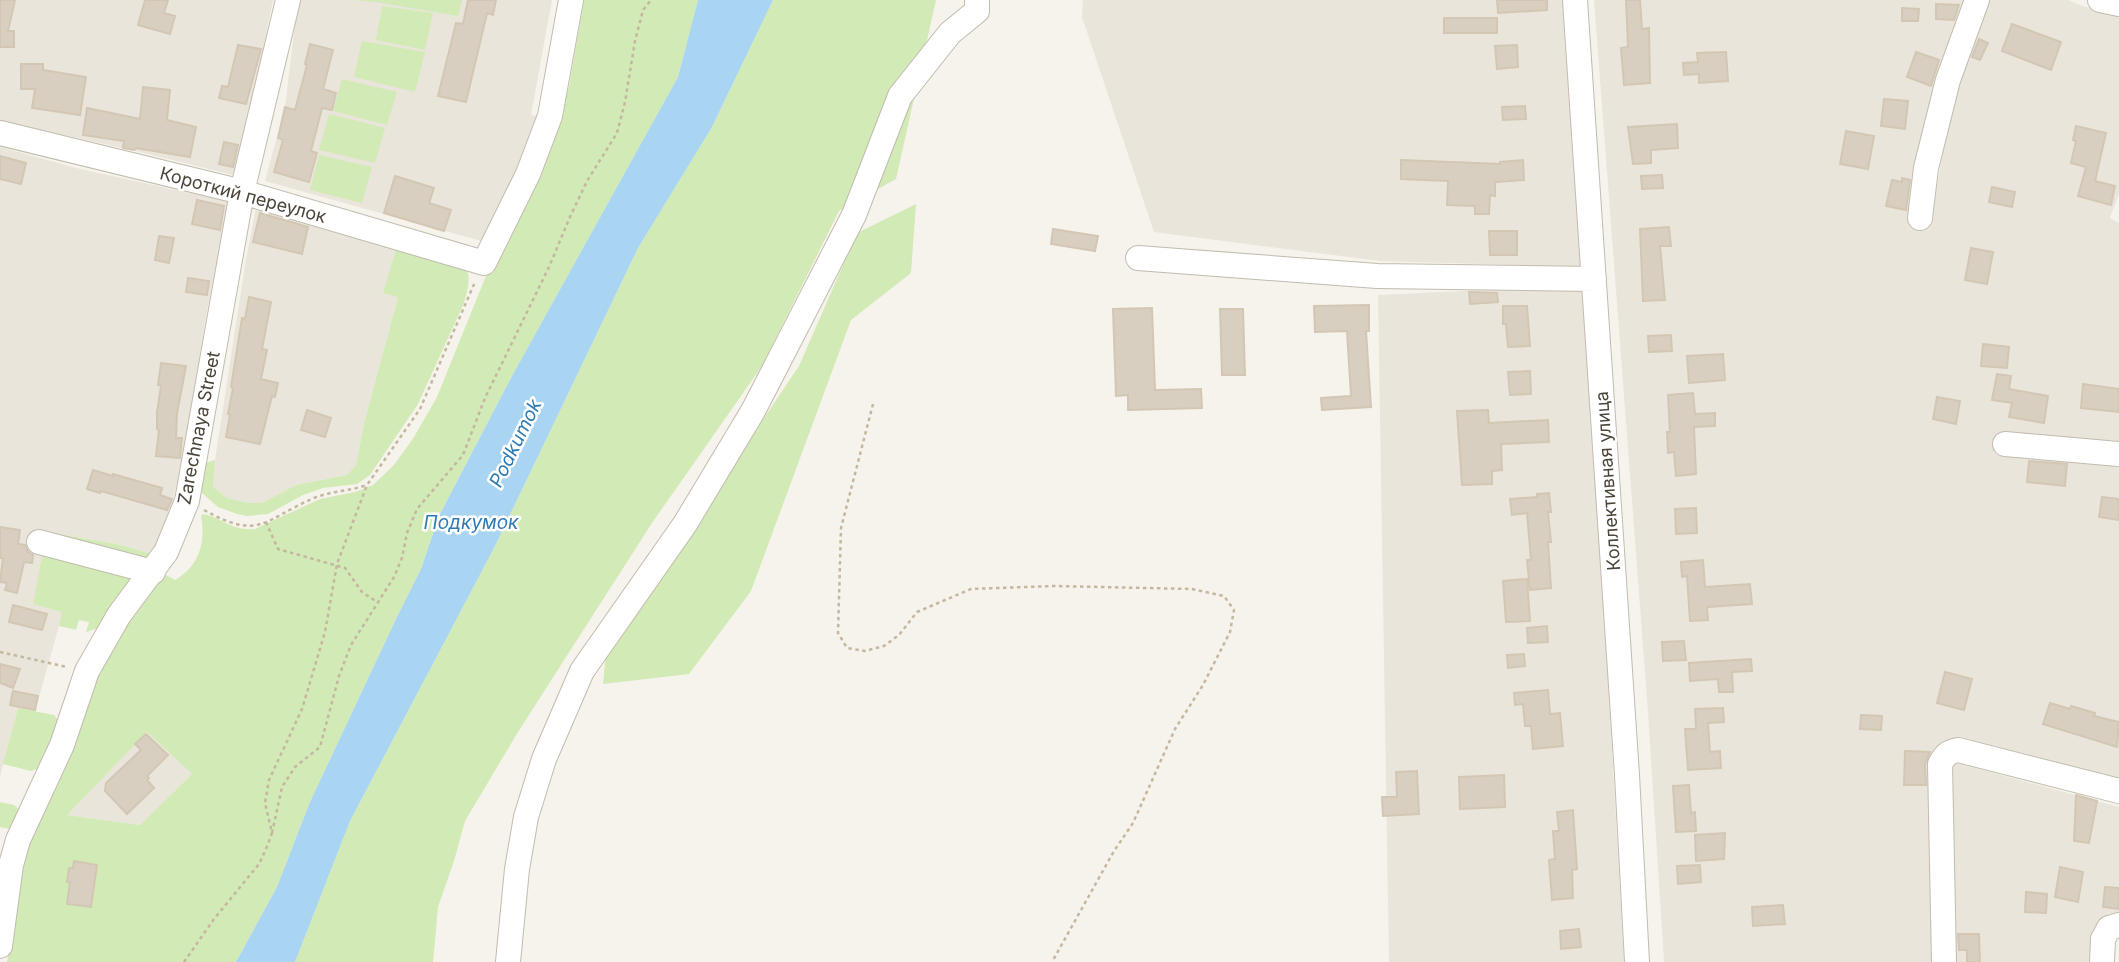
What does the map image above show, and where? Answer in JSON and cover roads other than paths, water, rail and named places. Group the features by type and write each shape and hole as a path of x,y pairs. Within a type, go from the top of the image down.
{"street":[{"name":"Zarechnaya Street","path":"0,946 11,865 18,840 62,745 87,671 119,615 166,552 187,501 242,192 288,0"},
{"name":"Короткий переулок","path":"0,134 242,192 484,263 528,174 550,116 571,0"},
{"path":"508,962 517,869 526,817 544,759 582,671 685,524 753,411 854,215 900,96 950,33 977,11 977,0"},
{"name":"Коллективная улица","path":"1575,0 1637,962"},
{"path":"1920,218 1926,167 1948,80 1977,0"},
{"path":"2100,0 2119,4"},
{"path":"1138,258 1377,276 1594,279"},
{"path":"2005,444 2119,454"},
{"path":"39,542 153,572"},
{"path":"1944,962 1940,764 1945,755 1958,750 2119,791"},
{"path":"2102,962 2103,939 2109,928 2119,925"}],"water":[{"name":"Подкумок","path":"698,0 773,0 712,127 638,248 494,548 350,821 295,962 236,962 277,887 310,802 421,569 439,516 512,376 678,77"}],"water label":[{"name":"Podkumok","path":"515,443"}]}
